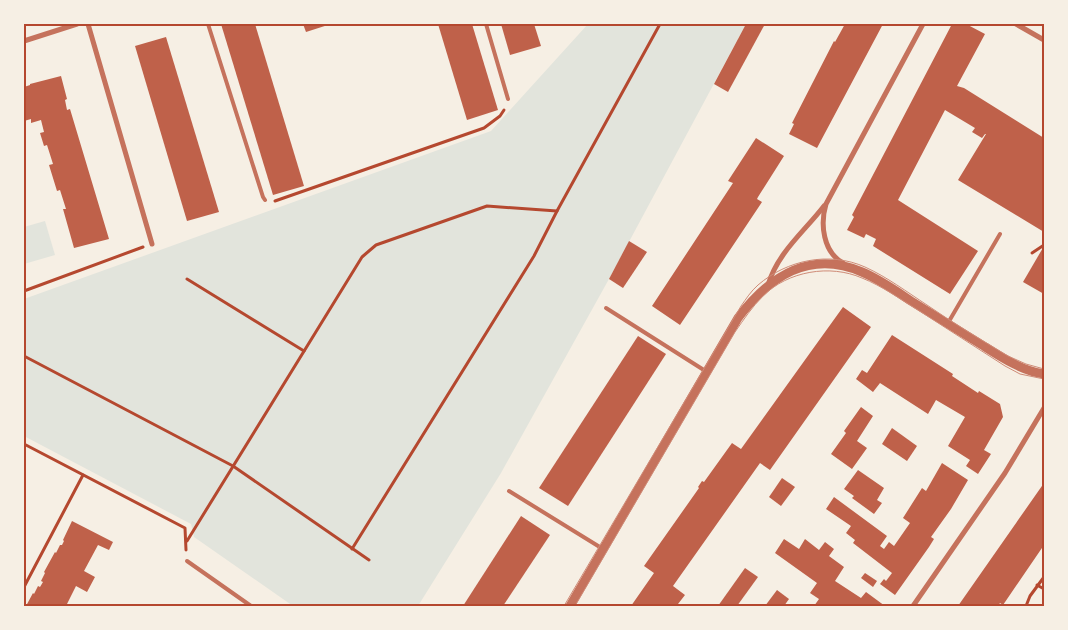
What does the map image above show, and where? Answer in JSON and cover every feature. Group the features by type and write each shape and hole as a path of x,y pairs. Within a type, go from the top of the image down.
{"street":[{"path":"24,41 77,24"},
{"path":"88,24 152,244"},
{"path":"923,24 826,204 822,216 826,243 836,260 864,272 890,287 1002,358 1024,368 1044,374"},
{"path":"1016,24 1044,40"},
{"path":"768,284 771,275 786,250 826,204"},
{"path":"570,606 738,318 753,299 768,284 797,269 811,265 830,264 851,267"},
{"path":"914,606 1005,473 1044,408"}],"lane":[{"path":"208,24 265,200"},
{"path":"486,24 508,99"},
{"path":"948,324 1000,234"},
{"path":"606,308 707,372"},
{"path":"509,491 603,549"},
{"path":"187,561 251,606"}],"path":[{"path":"352,549 534,256 660,24"},
{"path":"265,200 274,202 484,128 500,116 506,107 508,99"},
{"path":"186,541 362,258 376,245 487,206 557,211"},
{"path":"24,291 152,244"},
{"path":"1032,253 1044,245"},
{"path":"187,279 304,352"},
{"path":"24,356 232,466 369,560"},
{"path":"24,444 185,528 187,561"},
{"path":"24,587 83,475"},
{"path":"1026,606 1030,596 1044,576"},
{"path":"1037,586 1044,589"}],"shaded area":[{"path":"588,24 746,24 609,279 501,473 418,606 293,606 194,537 191,524 24,436 24,299 491,131"},
{"path":"45,221 55,255 24,264 24,227"}],"building":[{"path":"221,24 255,24 304,186 273,195"},
{"path":"303,24 331,24 306,32"},
{"path":"438,24 472,24 498,110 467,120"},
{"path":"501,24 534,24 541,46 510,55"},
{"path":"746,24 765,24 728,92 714,84"},
{"path":"845,24 883,24 817,148 789,134 794,124 792,123 834,41"},
{"path":"952,24 966,24 985,34 957,86 964,88 1044,138 1044,232 958,180 986,134 982,138 972,132 975,128 945,110 898,200 978,251 950,294 873,246 876,239 866,234 864,238 847,230 854,217 852,215"},
{"path":"166,37 219,212 187,221 135,46"},
{"path":"61,76 67,99 65,100 67,110 70,109 109,239 74,248 63,209 66,209 60,190 57,191 49,165 53,164 47,145 44,146 40,133 44,132 41,120 31,123 31,119 24,121 24,87"},
{"path":"756,138 784,156 757,199 762,202 680,325 652,306 733,183 728,181"},
{"path":"629,241 647,252 623,288 609,279"},
{"path":"1044,246 1044,294 1023,282"},
{"path":"843,307 871,327 770,470 760,463 673,586 685,595 678,604 680,606 631,606 654,573 644,566 702,481 704,482 732,443 741,449"},
{"path":"892,335 953,374 952,376 978,393 979,391 1000,404 1003,417 984,450 991,454 978,474 966,466 970,460 948,446 965,417 936,400 928,414 880,383 873,392 856,379 862,370 867,373"},
{"path":"638,336 666,354 568,506 539,488"},
{"path":"861,407 873,416 857,441 867,448 852,469 831,454"},
{"path":"892,428 917,446 907,461 882,444"},
{"path":"942,463 968,480 951,509 931,537 934,539 929,547 895,595 880,584 884,579 886,581 892,573 853,543 855,540 846,533 851,526 826,509 834,497 887,536 880,546 884,549 889,542 894,546 910,523 903,518 922,488 926,491"},
{"path":"858,470 884,488 877,500 882,503 874,514 852,498 854,496 844,489"},
{"path":"782,478 795,487 781,506 769,497"},
{"path":"1044,483 1044,545 1003,605 1000,603 998,606 958,606"},
{"path":"521,516 550,535 503,606 463,606"},
{"path":"72,521 113,542 109,550 98,545 84,571 95,577 87,592 76,586 66,606 26,606 33,593 43,582 41,581 44,572 55,552 62,545"},
{"path":"784,539 799,549 805,539 819,550 825,542 834,549 829,556 844,567 835,581 861,598 866,592 885,606 814,606 819,599 810,593 817,583 775,553"},
{"path":"745,568 758,577 737,606 718,606"},
{"path":"865,573 877,581 873,587 861,578"},
{"path":"777,590 789,599 784,606 765,606"}],"tram line":[{"path":"564,606 741,306 758,285 782,269 795,264 823,259 851,262 865,267 889,280 1008,356 1044,369"},
{"path":"575,606 735,332 763,296 773,287 785,281 810,272 823,271 837,271 862,278 891,293 1005,366 1020,374 1044,379"}]}
